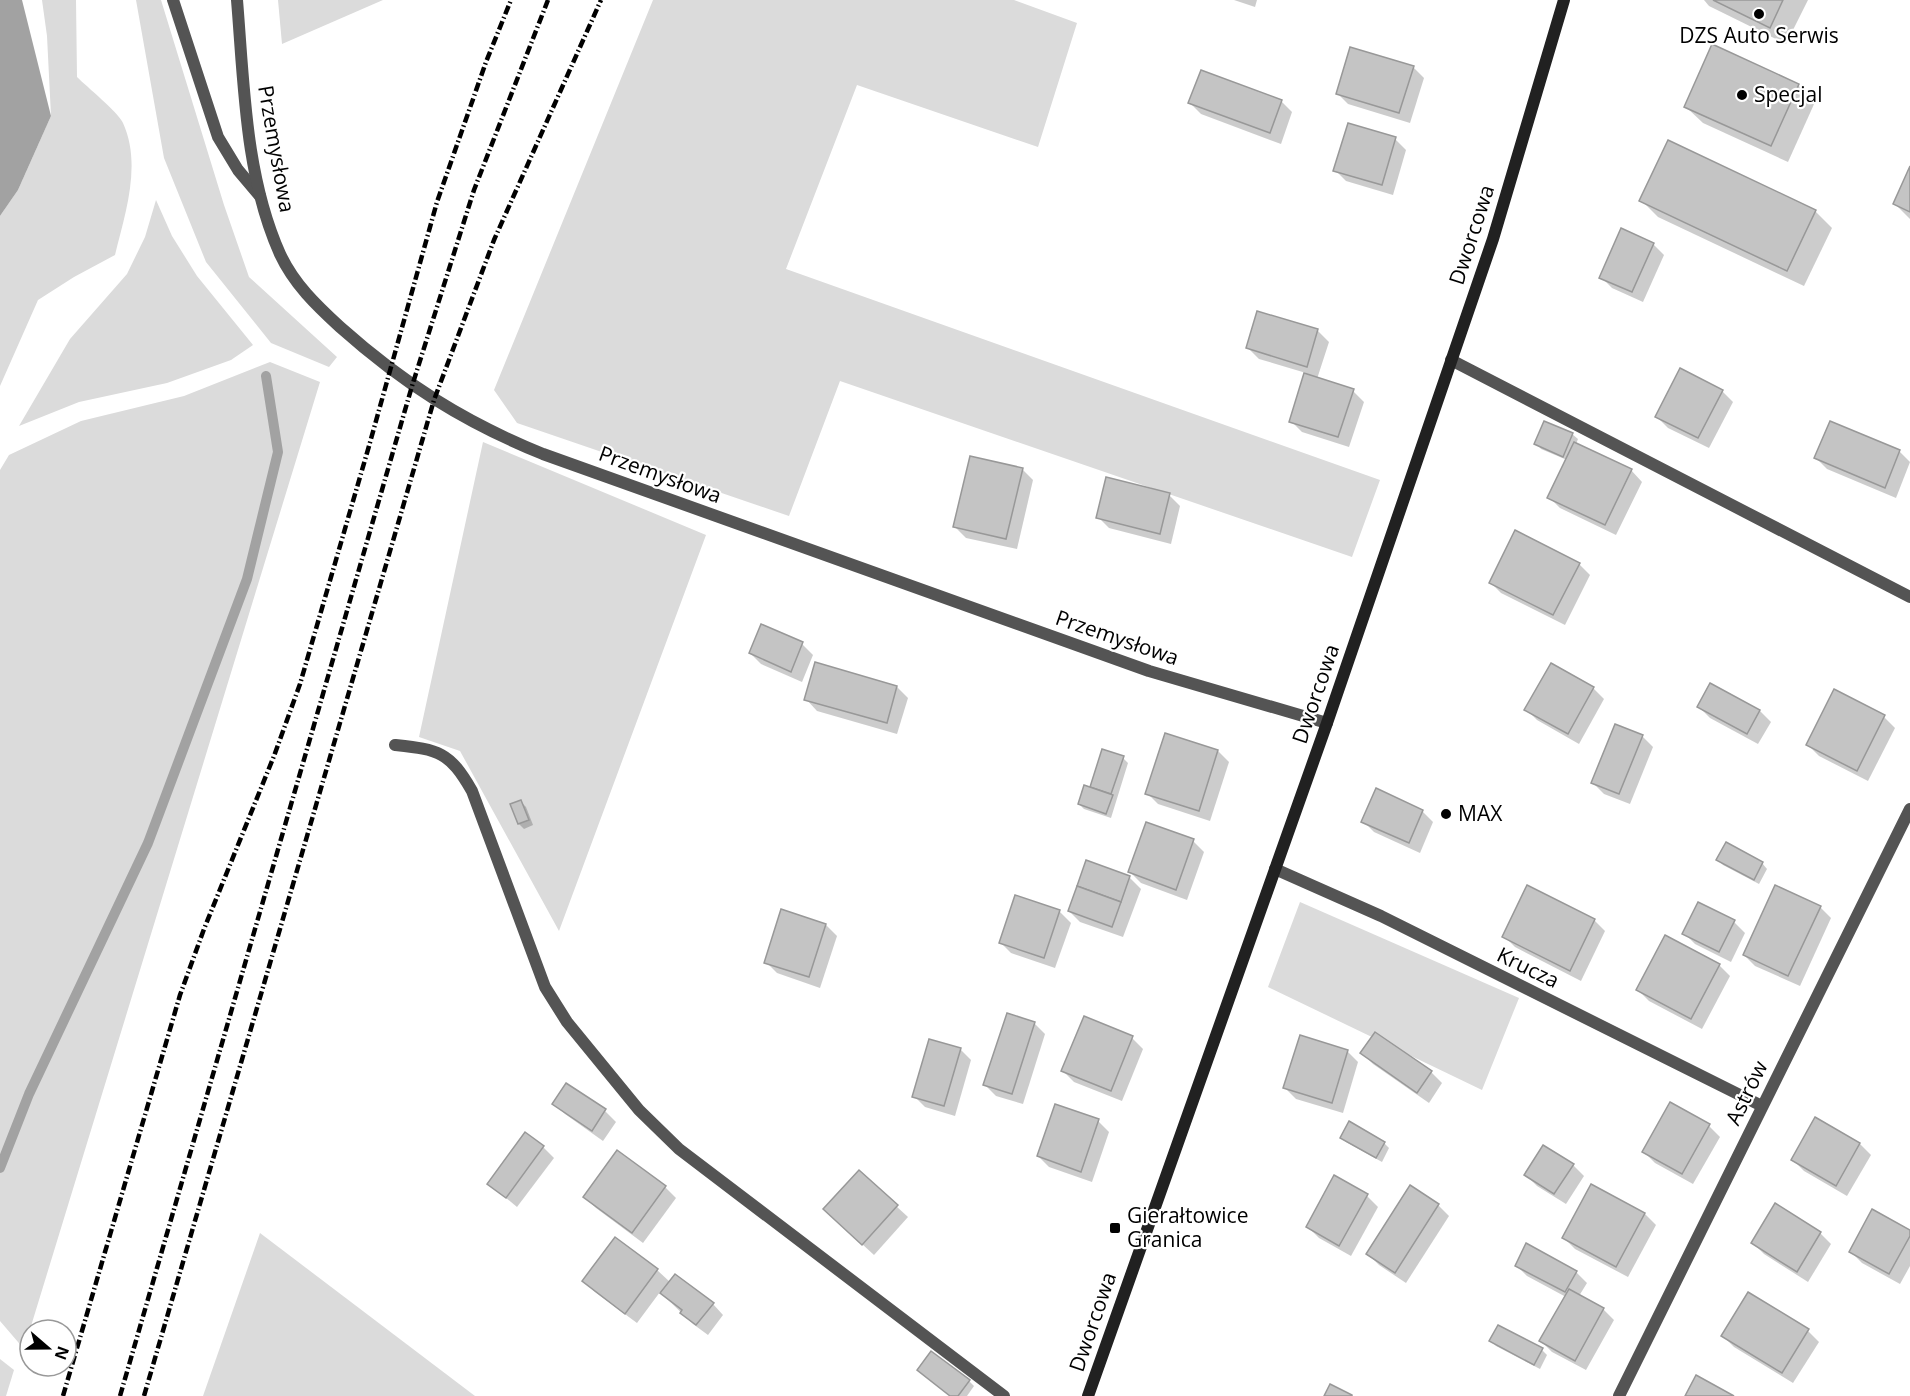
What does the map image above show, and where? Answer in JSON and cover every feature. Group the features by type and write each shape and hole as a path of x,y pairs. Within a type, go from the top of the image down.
{"main road":[{"name":"Dworcowa","path":"1088,1396 1327,723 1492,240 1564,0"}],"street":[{"path":"173,0 218,137 238,170 260,196"},
{"name":"Przemysłowa","path":"237,0 248,123 260,196 280,255 293,279 313,302 368,352 398,375 466,419 502,437 586,470 1149,671 1327,723"},
{"path":"1451,360 1910,597"},
{"path":"395,745 431,749 445,756 462,772 472,791 545,987 567,1022 639,1110 679,1149 1004,1396"},
{"name":"Astrów","path":"1619,1396 1910,809"},
{"name":"Krucza","path":"1275,869 1380,916 1762,1106"}],"shaded area":[{"path":"0,0 22,0 51,116 18,190 0,216"},
{"path":"42,0 76,0 77,77 109,106 123,123 129,139 131,156 130,189 115,255 38,300 0,386 0,216 18,190 51,116 47,36"},
{"path":"136,0 161,0 224,205 249,277 337,357 329,367 271,343 206,262 164,158"},
{"path":"278,0 383,0 282,44"},
{"path":"653,0 1014,0 1077,23 1038,147 857,85 786,269 1380,480 1352,557 840,381 789,516 517,423 494,390"},
{"path":"156,200 172,236 197,276 253,345 231,360 167,383 79,402 19,426 70,339 127,274 145,237"},
{"path":"270,362 320,382 33,1318 18,1318 18,1342 0,1321 0,470 9,455 81,421 184,396"},
{"path":"483,442 706,535 559,931 460,751 419,737"},
{"path":"1300,902 1519,998 1482,1090 1268,987"},
{"path":"260,1233 475,1396 203,1396"},
{"path":"0,1359 14,1370 6,1396 0,1396"}],"building":[{"name":"DZS Auto Serwis","path":"1713,0 1783,0 1770,28"},
{"name":"Specjal","path":"1712,44 1799,84 1771,146 1684,107"},
{"path":"1350,47 1414,66 1399,113 1336,94"},
{"path":"1201,70 1282,100 1270,133 1188,103"},
{"path":"1348,123 1396,137 1382,185 1333,171"},
{"path":"1668,140 1816,210 1787,271 1639,201"},
{"path":"1910,166 1910,212 1893,204"},
{"path":"1621,228 1654,243 1632,292 1599,278"},
{"path":"1257,311 1318,329 1307,367 1246,348"},
{"path":"1680,368 1723,390 1698,438 1655,417"},
{"path":"1304,373 1354,389 1338,437 1289,422"},
{"path":"1544,421 1573,433 1563,457 1534,444"},
{"path":"1830,421 1900,450 1885,488 1814,458"},
{"path":"1574,442 1632,469 1605,525 1547,498"},
{"path":"970,456 1023,468 1006,539 953,527"},
{"path":"1106,477 1170,493 1160,534 1096,518"},
{"path":"1515,530 1580,563 1553,615 1489,583"},
{"path":"761,624 803,642 791,672 749,653"},
{"path":"815,662 897,686 887,723 804,700"},
{"path":"1551,663 1594,687 1568,734 1524,710"},
{"path":"1710,683 1760,710 1747,734 1697,707"},
{"path":"1834,689 1885,715 1857,771 1806,745"},
{"path":"1615,724 1643,735 1619,794 1591,783"},
{"path":"1165,733 1218,750 1199,811 1145,794"},
{"path":"1102,749 1124,756 1111,794 1090,787"},
{"path":"1084,785 1113,795 1106,814 1078,804"},
{"path":"1376,788 1423,810 1409,843 1361,822"},
{"path":"521,800 529,820 518,824 510,804"},
{"path":"1146,822 1194,839 1176,890 1128,872"},
{"path":"1726,842 1763,862 1754,880 1716,860"},
{"path":"1086,860 1130,876 1121,902 1077,886"},
{"path":"1527,885 1595,919 1570,971 1502,937"},
{"path":"1775,885 1821,906 1788,976 1743,955"},
{"path":"1077,886 1121,902 1112,927 1068,911"},
{"path":"1015,895 1060,910 1044,958 999,943"},
{"path":"1698,902 1735,920 1719,952 1682,934"},
{"path":"781,909 826,924 809,977 764,963"},
{"path":"1665,935 1720,964 1691,1019 1636,990"},
{"path":"1007,1013 1035,1022 1012,1094 983,1085"},
{"path":"1084,1016 1133,1036 1111,1091 1061,1071"},
{"path":"1375,1032 1432,1071 1417,1093 1360,1053"},
{"path":"1300,1035 1348,1050 1332,1103 1283,1088"},
{"path":"929,1039 961,1048 944,1106 912,1097"},
{"path":"566,1083 606,1109 592,1131 552,1104"},
{"path":"1670,1102 1710,1124 1682,1174 1642,1152"},
{"path":"1055,1104 1099,1119 1081,1172 1037,1156"},
{"path":"1815,1117 1860,1143 1836,1186 1791,1160"},
{"path":"1349,1121 1385,1142 1376,1158 1340,1138"},
{"path":"525,1132 544,1146 506,1198 487,1184"},
{"path":"1543,1145 1574,1164 1554,1194 1524,1175"},
{"path":"617,1150 666,1186 632,1233 583,1197"},
{"path":"859,1170 898,1205 862,1245 823,1209"},
{"path":"1334,1175 1368,1194 1339,1246 1306,1227"},
{"path":"1591,1184 1645,1213 1616,1267 1562,1238"},
{"path":"1410,1185 1439,1204 1395,1273 1366,1254"},
{"path":"1775,1203 1821,1232 1797,1272 1751,1243"},
{"path":"1872,1209 1910,1230 1910,1236 1889,1274 1849,1252"},
{"path":"615,1237 658,1269 625,1314 582,1281"},
{"path":"1526,1243 1577,1271 1565,1292 1515,1266"},
{"path":"675,1274 714,1303 696,1325 680,1313 682,1310 660,1293"},
{"path":"1569,1289 1604,1308 1575,1361 1539,1341"},
{"path":"1748,1292 1809,1329 1782,1373 1721,1336"},
{"path":"1498,1325 1543,1348 1534,1365 1489,1341"},
{"path":"931,1351 970,1380 958,1396 950,1396 917,1370"},
{"path":"1696,1375 1734,1396 1685,1396"},
{"path":"1330,1384 1352,1395 1352,1396 1324,1396"}],"waterway":[{"path":"0,1168 29,1094 148,843 247,579 278,452 266,376"}],"railway":[{"path":"63,1396 180,995 300,684 437,202 486,62 511,0"},
{"path":"120,1396 412,386 474,190 548,0"},
{"path":"144,1396 434,400 494,240 601,0"}],"place":[{"name":"DZS Auto Serwis","path":"1759,14"},
{"name":"Specjal","path":"1742,95"},
{"name":"MAX","path":"1446,814"},
{"name":"Gierałtowice Granica","path":"1115,1228"}]}
